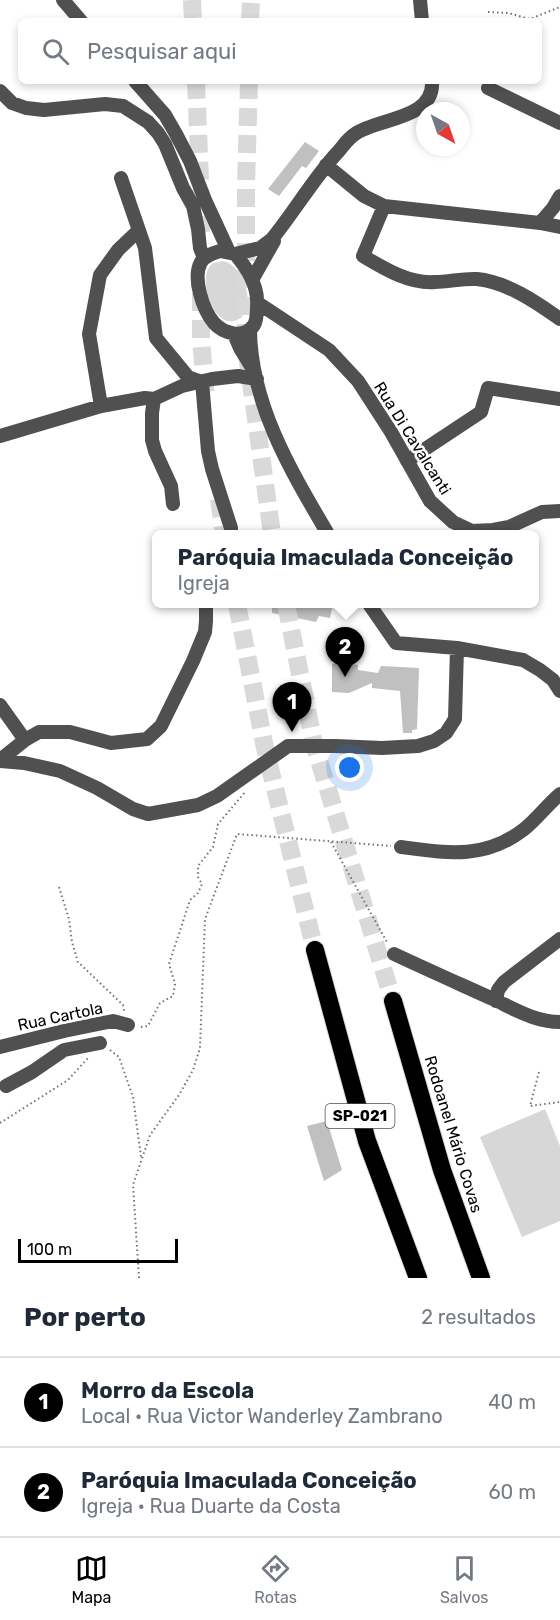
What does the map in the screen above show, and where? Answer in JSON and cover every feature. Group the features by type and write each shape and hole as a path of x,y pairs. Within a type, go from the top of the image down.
{"highway":[{"name":"SP-021","path":"315,950 367,1141 418,1278"},
{"name":"Rodoanel Mário Covas","path":"393,1001 442,1170 481,1278"}],"street":[{"path":"63,0 78,18"},
{"path":"420,0 422,18"},
{"path":"138,84 165,115 190,161 205,200 232,253 244,264 252,280 258,303 255,324 250,330 234,334 214,323 203,305 197,272 204,258 213,253 232,253 260,248 272,239 326,165 353,135 365,128 418,109 428,99 432,84"},
{"path":"488,88 560,123"},
{"path":"0,91 12,103 26,108 44,110 105,104 123,106 148,122 165,144 193,206 200,248 204,258"},
{"path":"326,165 364,196 384,206 560,227"},
{"path":"121,178 145,248 156,338 188,377 202,382"},
{"path":"540,223 560,196"},
{"path":"384,206 363,256 391,273 413,279 433,283 477,279 493,283 520,294 560,319"},
{"path":"252,280 281,228"},
{"path":"101,406 89,334 100,275 118,250 139,230"},
{"name":"Rua Di Cavalcanti","path":"258,303 329,350 357,381 386,424 430,501 453,522 470,530"},
{"path":"250,330 250,350 255,374 276,441 291,472 326,530"},
{"path":"234,334 255,374"},
{"path":"0,436 101,406 146,398 154,399 182,386 225,376 255,374"},
{"path":"202,382 208,451 231,530"},
{"path":"407,461 481,412 488,388 560,399"},
{"path":"154,399 152,440 173,491 173,504"},
{"name":"Rua Di Cavalcanti","path":"479,530 509,526 542,512 560,511"},
{"path":"0,761 25,740 39,732 70,732 111,743 147,739 161,726 194,661 205,632 206,608"},
{"path":"372,608 396,643 457,648 522,660 553,680 560,691"},
{"path":"0,761 24,763 60,771 97,788 133,809 148,814 198,805 288,746 382,748 418,746 434,741 446,733 455,719 457,648"},
{"path":"0,705 25,740"},
{"path":"401,847 445,853 468,853 490,848 507,841 524,829 560,794"},
{"path":"496,1001 498,990 504,982 560,939"},
{"path":"394,954 532,1018 560,1022"},
{"name":"Rua Cartola","path":"0,1047 113,1021 128,1025"},
{"path":"6,1086 32,1072 64,1050 100,1043"}],"path":[{"path":"532,18 560,7"},
{"path":"488,12 508,13 526,18"},
{"path":"59,887 69,919 78,962 123,1005 128,1025 137,1028 148,1026 160,1003 173,996 175,984 170,964 190,900 198,893 202,884 198,877 198,866 213,847 218,824 246,792"},
{"path":"140,1278 133,1185 150,1135 179,1095 193,1070 200,1048 205,919 237,834 401,847"},
{"path":"331,842 394,954"},
{"path":"0,1123 68,1080 100,1043 119,1057 133,1097 142,1160"},
{"path":"539,1072 530,1106 560,1102"}],"shaded area":[{"path":"223,261 230,264 241,275 247,291 247,307 241,318 237,320 228,321 221,318 210,302 207,292 207,273 210,266"},
{"path":"545,1109 560,1146 560,1221 522,1237 480,1137"}],"building":[{"path":"305,142 319,151 306,168 302,166 279,196 268,189"},
{"path":"272,608 332,608 330,618 319,616 316,622 272,613"},
{"path":"342,657 347,657 352,664 358,665 358,670 378,673 381,666 419,668 417,729 412,730 412,733 403,733 400,691 372,688 372,683 349,693 332,692 332,664 337,663"},
{"path":"327,1121 342,1170 324,1181 307,1126"}],"tunnel":[{"path":"192,0 193,18"},
{"path":"250,18 251,0"},
{"path":"196,84 201,232"},
{"path":"249,84 246,347 271,530"},
{"path":"201,293 201,340 206,397"},
{"path":"219,499 223,530"},
{"path":"238,608 265,748 315,950"},
{"path":"287,608 314,744 393,1001"}],"place":[{"name":"Paróquia Imaculada Conceição","path":"345,677"},
{"name":"Morro da Escola","path":"292,732"}]}
